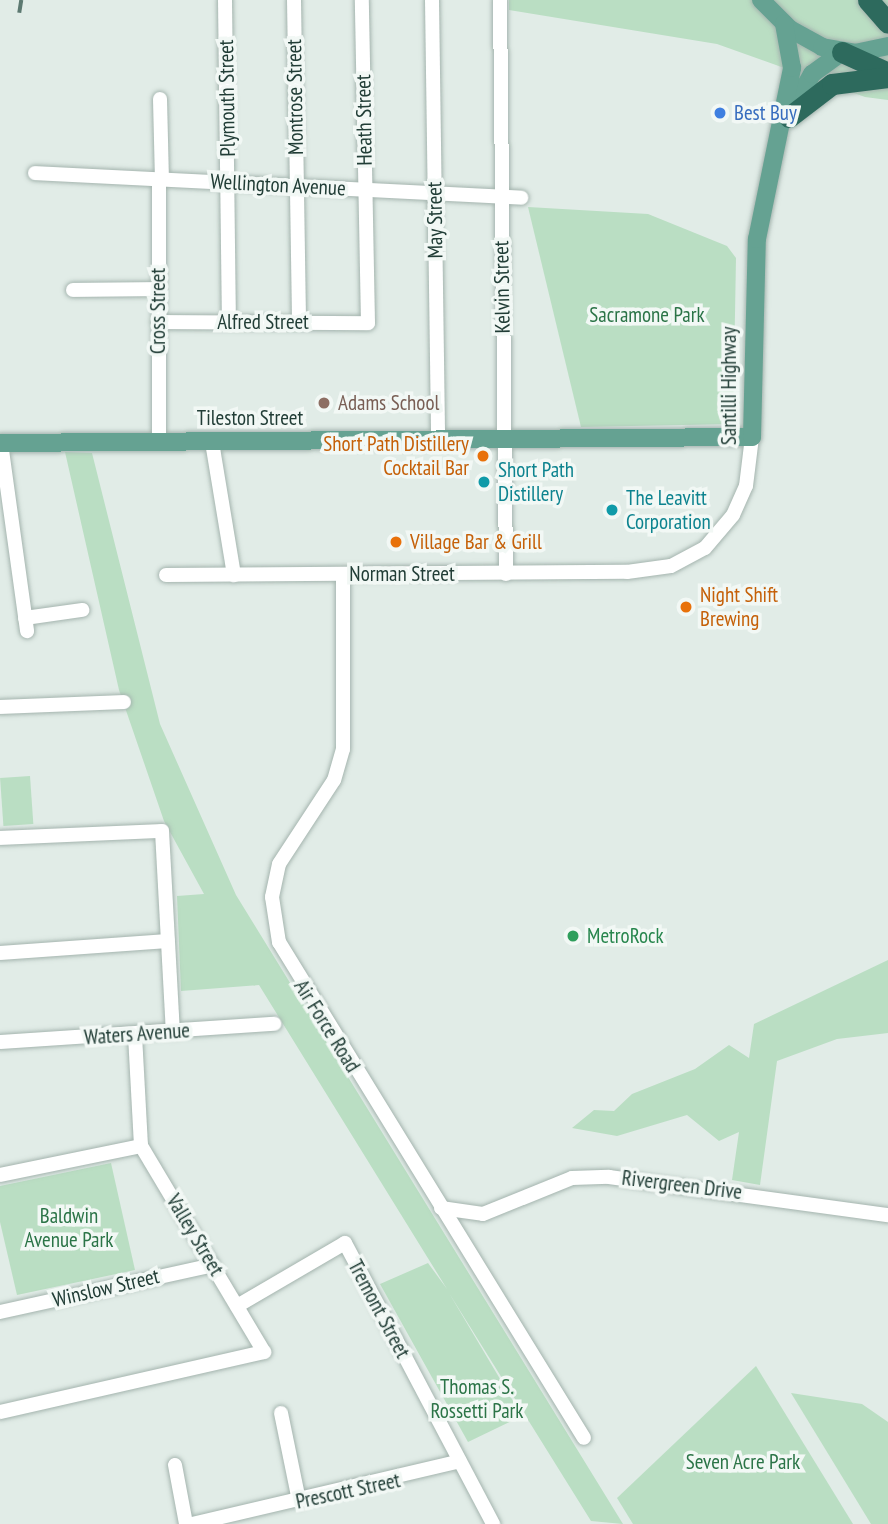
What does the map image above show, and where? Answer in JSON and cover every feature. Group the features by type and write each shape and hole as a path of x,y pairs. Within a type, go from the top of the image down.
{"highway":[{"path":"869,0 888,23"},
{"path":"842,52 888,75"},
{"path":"789,117 837,82 888,75"}],"main road":[{"path":"762,1 783,24 814,44 842,52 888,46"},
{"name":"Santilli Highway","path":"752,437 755,253 792,68 783,24"},
{"name":"Santilli Highway","path":"777,141 812,74 842,52"},
{"name":"Tileston Street","path":"1,443 752,437"}],"street":[{"name":"Plymouth Street","path":"225,0 229,321"},
{"name":"Montrose Street","path":"294,0 299,321"},
{"name":"Heath Street","path":"362,0 368,323"},
{"name":"May Street","path":"432,0 438,439"},
{"name":"Kelvin Street","path":"500,0 506,574"},
{"name":"Cross Street","path":"159,442 160,99"},
{"name":"Wellington Avenue","path":"35,173 521,198"},
{"path":"72,290 158,289"},
{"name":"Alfred Street","path":"158,322 368,323"},
{"name":"Santilli Highway","path":"638,572 680,562 720,533 746,486 752,437"},
{"path":"212,442 234,575"},
{"path":"1,443 26,625 82,610"},
{"name":"Norman Street","path":"166,575 638,572"},
{"name":"Air Force Road","path":"342,575 343,748 334,780 281,857 274,923 288,963 584,1438"},
{"path":"0,707 124,702"},
{"path":"0,838 163,831 173,1032"},
{"path":"0,953 168,940"},
{"name":"Waters Avenue","path":"0,1042 274,1024"},
{"name":"Valley Street","path":"0,1412 264,1352 141,1146 135,1035"},
{"path":"0,1175 141,1146"},
{"name":"Rivergreen Drive","path":"441,1208 484,1214 572,1178 621,1177 888,1215"},
{"name":"Tremont Street","path":"237,1306 345,1243 493,1524"},
{"name":"Winslow Street","path":"0,1312 213,1265"},
{"path":"281,1413 299,1501"},
{"name":"Prescott Street","path":"192,1524 460,1461"},
{"path":"175,1465 186,1524"}],"green space":[{"path":"509,0 888,0 888,100 865,97 717,44 509,10"},
{"name":"Sacramone Park","path":"528,207 648,214 727,246 736,258 733,424 581,427"},
{"name":"Thomas S. Rossetti Park","path":"65,452 92,453 160,724 236,895 623,1524 591,1521 449,1293 522,1416 468,1442 380,1284 428,1263 447,1289 259,985 181,991 177,896 204,894 164,821 119,690"},
{"path":"30,776 33,824 3,826 0,778"},
{"path":"888,960 888,1033 837,1039 777,1061 760,1185 732,1180 739,1132 719,1141 687,1115 617,1136 572,1128 594,1110 614,1111 632,1094 695,1069 729,1045 749,1058 754,1024"},
{"name":"Baldwin Avenue Park","path":"111,1163 135,1270 17,1295 0,1222 0,1186"},
{"name":"Seven Acre Park","path":"756,1366 853,1524 633,1524 617,1498"},
{"path":"791,1393 862,1404 888,1422 888,1524 871,1524"}],"railway":[{"path":"19,13 21,0"}],"place":[{"name":"Best Buy","path":"720,113"},
{"name":"Adams School","path":"324,403"},
{"name":"Short Path Distillery Cocktail Bar","path":"483,456"},
{"name":"Short Path Distillery","path":"484,482"},
{"name":"The Leavitt Corporation","path":"612,510"},
{"name":"Village Bar & Grill","path":"396,542"},
{"name":"Night Shift Brewing","path":"686,607"},
{"name":"MetroRock","path":"573,936"}]}
